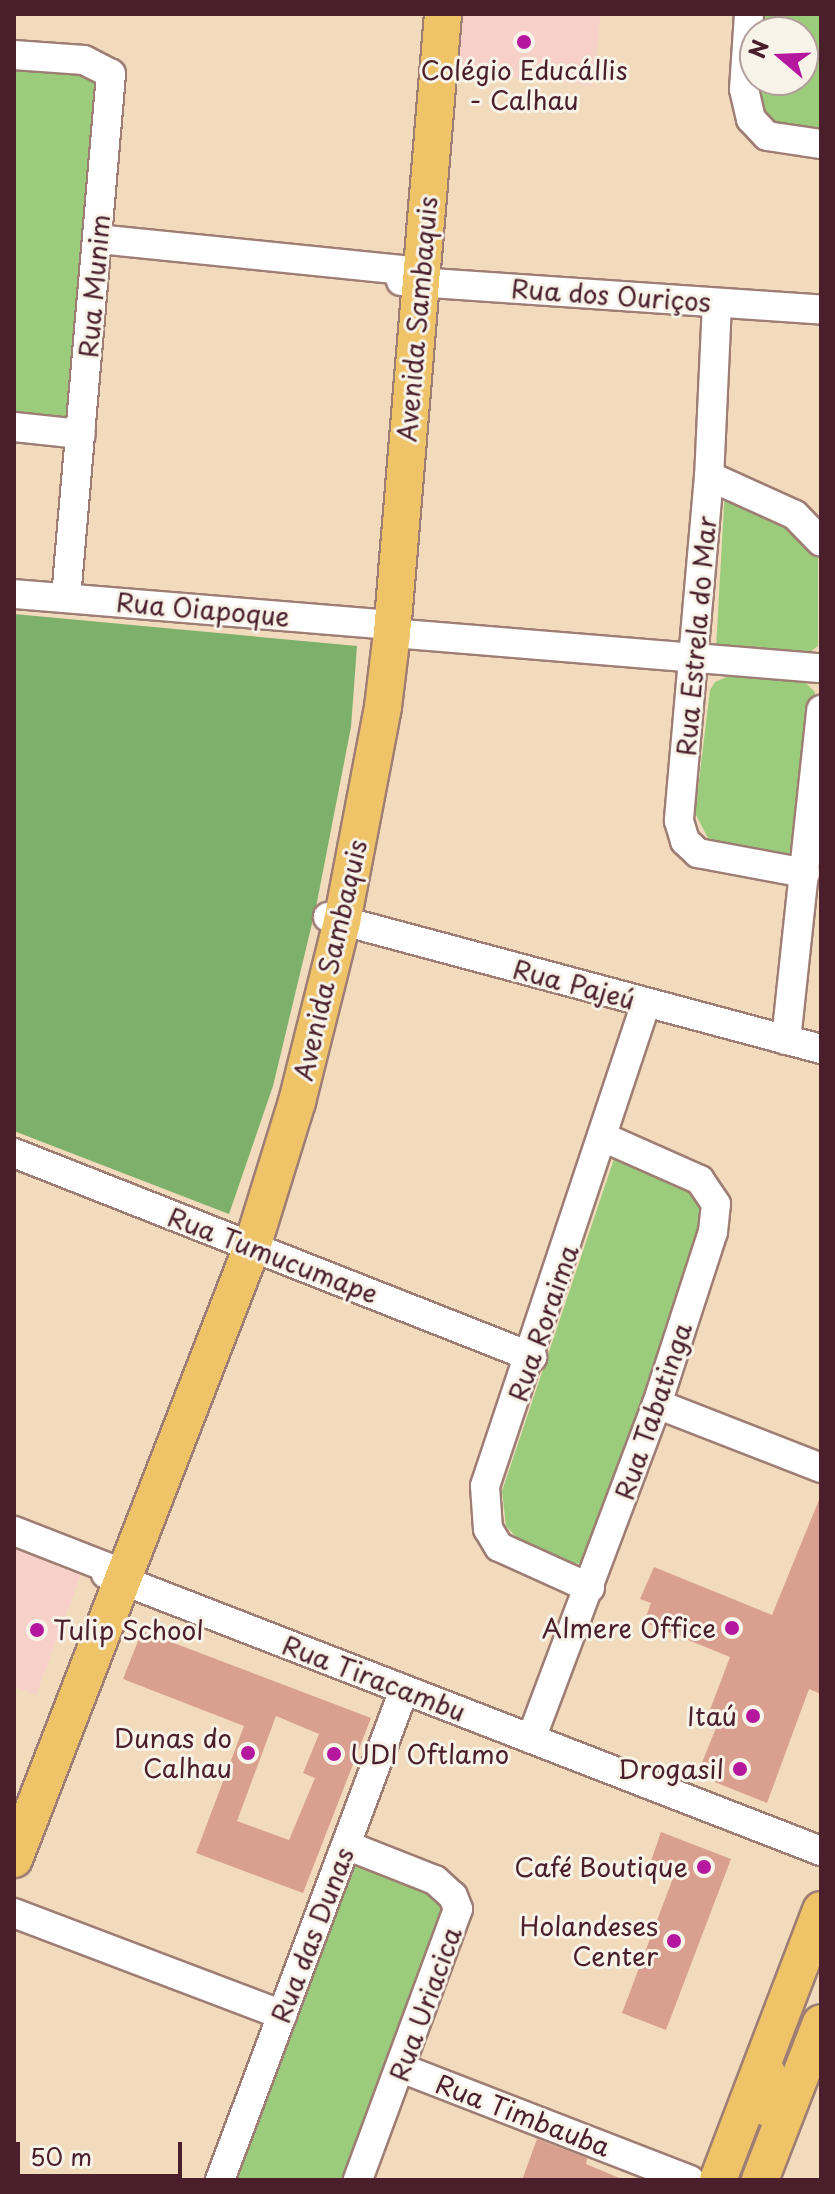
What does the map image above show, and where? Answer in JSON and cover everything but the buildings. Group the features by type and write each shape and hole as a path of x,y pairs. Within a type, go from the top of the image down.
{"main road":[{"name":"Avenida Sambaquis","path":"14,1811 244,1244 297,1102 383,707 424,14"},
{"name":"Avenida Sambaquis","path":"407,277 443,14"},
{"name":"Avenida Sambaquis","path":"14,1859 112,1574"},
{"path":"718,2180 821,1910"},
{"path":"785,2115 763,2108 757,2097 796,2000 798,1969"},
{"path":"760,2180 821,2023"}],"street":[{"path":"749,14 744,89 751,119 767,136 821,144"},
{"name":"Rua Munim","path":"14,55 84,60 111,74 66,598"},
{"name":"Rua dos Ouriços","path":"98,239 407,277 821,310"},
{"name":"Rua Estrela do Mar","path":"717,303 709,476 679,821 685,841 698,853 720,860 805,873"},
{"path":"14,427 81,434"},
{"path":"709,476 795,515 821,542"},
{"name":"Rua Oiapoque","path":"14,594 386,627 694,660"},
{"path":"694,660 821,668"},
{"path":"786,1040 821,710"},
{"name":"Rua Pajeú","path":"335,920 821,1049"},
{"name":"Rua Roraima","path":"590,1588 499,1547 488,1529 485,1486 605,1138 646,1003"},
{"name":"Rua Tabatinga","path":"531,1739 657,1404 713,1232 716,1204 700,1180 605,1138"},
{"name":"Rua Tumucumape","path":"14,1153 532,1357"},
{"path":"657,1404 821,1468"},
{"name":"Rua Tiracambu","path":"14,1531 112,1574 404,1690 821,1851"},
{"name":"Rua das Dunas","path":"220,2180 404,1690"},
{"name":"Rua Uriacica","path":"346,1845 435,1880 453,1896 458,1909 358,2180"},
{"path":"14,1913 282,2015"},
{"name":"Rua Timbauba","path":"401,2068 690,2180"}],"shaded area":[{"name":"Colégio Educállis - Calhau","path":"453,14 601,14 593,86 447,71"},
{"name":"Tulip School","path":"14,1546 82,1572 36,1695 14,1687"}],"green space":[{"path":"821,14 821,131 770,121 759,104 758,96 819,96 819,16 762,16"},
{"path":"14,67 95,73 102,84 77,417 14,415"},
{"path":"725,489 805,533 818,554 818,646 806,655 716,648"},
{"path":"14,614 357,646 351,727 316,907 273,1086 229,1214 14,1131"},
{"path":"736,673 801,678 815,692 800,840 793,852 780,857 712,846 695,813 710,690 715,682"},
{"path":"615,1156 697,1193 706,1205 703,1228 591,1561 574,1564 518,1539 506,1526 502,1491"},
{"path":"359,1859 444,1900 446,1920 341,2180 234,2180 348,1872"}],"place":[{"name":"Colégio Educállis - Calhau","path":"524,42"},
{"name":"Almere Office","path":"732,1628"},
{"name":"Tulip School","path":"37,1630"},
{"name":"Itaú","path":"753,1716"},
{"name":"Dunas do Calhau","path":"248,1753"},
{"name":"UDI Oftlamo","path":"334,1754"},
{"name":"Drogasil","path":"740,1769"},
{"name":"Café Boutique","path":"704,1867"},
{"name":"Holandeses Center","path":"674,1941"}]}
